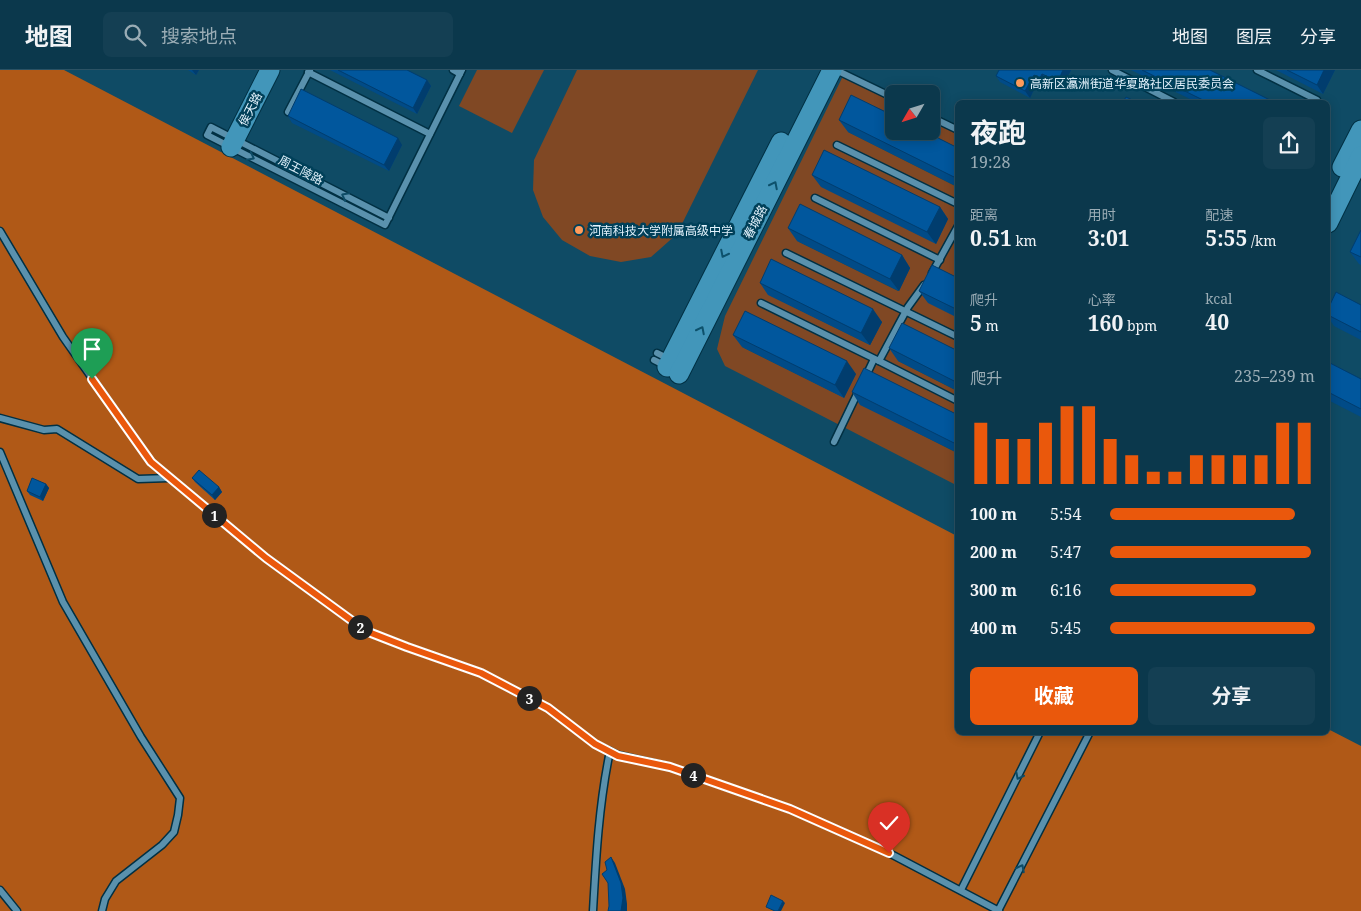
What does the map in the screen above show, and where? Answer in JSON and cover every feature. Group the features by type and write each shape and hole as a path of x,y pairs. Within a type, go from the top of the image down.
{"street":[{"name":"侯天路","path":"221,137 256,70"},
{"name":"侯天路","path":"221,137 270,70"},
{"name":"春城路","path":"817,70 673,366 832,70"},
{"path":"1330,193 1361,130"},
{"path":"1330,218 1361,156"}],"lane":[{"path":"388,218 461,72 453,70"},
{"path":"836,70 885,94"},
{"path":"1112,70 1170,100"},
{"path":"1257,70 1317,100"},
{"path":"288,112 309,71 430,134"},
{"path":"940,121 955,129"},
{"name":"周王陵路","path":"221,137 388,218 385,225 221,137"},
{"path":"838,145 955,203"},
{"path":"815,198 940,260"},
{"path":"0,230 62,337 151,462 169,478 266,558 366,631 481,673 548,708 595,744 618,756 670,767 790,809 889,853 998,911 1088,735"},
{"path":"834,442 877,360 906,311 934,271 955,232"},
{"path":"786,253 955,336"},
{"path":"761,302 955,399"},
{"path":"0,418 44,430 57,429 138,479 169,478"},
{"path":"0,452 63,602 141,737 180,798 174,832 162,845 116,881 105,899 102,911"},
{"path":"961,890 1038,735"},
{"path":"594,911 597,842 610,751"},
{"path":"0,890 17,911"}],"shaded area":[{"path":"0,70 64,70 955,535 955,735 1330,735 1330,730 1361,746 1361,911 0,911"},
{"path":"477,70 544,70 512,133 459,106"},
{"path":"577,70 758,70 677,234 651,257 621,262 590,256 562,240 543,217 533,190 534,160"},
{"path":"844,74 885,94 885,126 848,132 955,186 955,359 898,361 955,390 955,423 861,404 955,452 955,484 725,366 717,349 725,316","holes":["797,241 910,268 898,291","768,294 882,322 870,345","742,347 855,373 843,397"]},
{"path":"940,122 955,129 955,155 926,140 940,140"}],"building":[{"path":"338,70 407,70 427,80 413,108"},
{"path":"999,70 1063,70 1058,81 1042,74 1040,78 1034,75 1025,91 996,76"},
{"path":"1142,70 1210,70 1270,100 1203,100"},
{"path":"1287,70 1324,70 1317,85"},
{"path":"301,89 398,138 384,165 288,116"},
{"path":"851,95 885,112 885,140 940,139 955,146 954,177 839,120"},
{"path":"824,150 940,207 927,232 812,175"},
{"path":"800,204 902,255 890,279 788,228"},
{"path":"1361,230 1361,257 1350,252"},
{"path":"771,259 873,309 861,333 760,283"},
{"path":"932,265 955,276 955,309 919,291"},
{"path":"1336,292 1361,305 1361,332 1330,316 1330,305"},
{"path":"745,311 847,361 835,385 733,335"},
{"path":"902,323 955,350 955,381 889,348"},
{"path":"1330,363 1361,379 1361,409 1330,393"},
{"path":"864,368 955,414 955,441 954,443 852,392"},
{"path":"199,470 219,487 212,495 192,478"},
{"path":"32,478 46,484 40,497 27,491"},
{"path":"611,857 621,883 623,898 621,911 608,911 608,883 602,874 607,870 605,862"},
{"path":"771,895 783,901 778,911 766,907"}],"place":[{"name":"高新区瀛洲街道华夏路社区居民委员会","path":"1020,83"},
{"name":"河南科技大学附属高级中学","path":"579,230"}],"route":[{"path":"92,379 151,462 266,558 366,631 481,673 548,708 595,744 618,756 670,767 790,809 889,853"}]}
